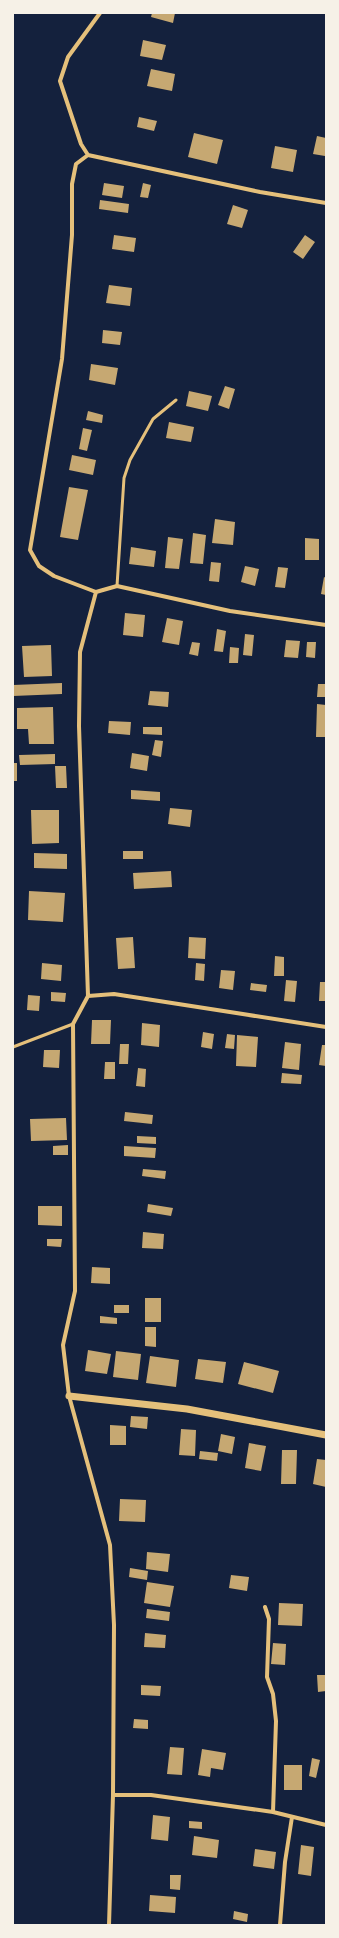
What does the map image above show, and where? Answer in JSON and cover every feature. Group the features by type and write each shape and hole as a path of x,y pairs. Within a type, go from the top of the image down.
{"street":[{"path":"100,13 68,57 60,81 81,144 88,155 260,192 326,203"},
{"path":"88,155 76,164 72,184 72,235 62,359 30,550 39,566 54,576 96,592 117,586 230,611 326,625"},
{"path":"96,592 80,652 79,726 88,996 73,1024 75,1291 64,1345 69,1396 110,1545 114,1625 113,1796 109,1925"},
{"path":"88,996 114,994 326,1027"},
{"path":"69,1396 187,1408 326,1435"},
{"path":"266,1607 269,1619 267,1677 273,1694 276,1720 273,1812"},
{"path":"113,1796 151,1795 273,1812 326,1825"},
{"path":"280,1925 285,1862 292,1817"}],"lane":[{"path":"117,586 124,478 130,460 152,419 176,400"},
{"path":"13,1047 73,1024"}],"building":[{"path":"152,13 175,13 173,23 151,17"},
{"path":"143,40 166,45 162,60 140,56"},
{"path":"151,69 175,74 172,91 147,86"},
{"path":"139,117 157,121 154,131 137,127"},
{"path":"194,133 223,140 217,164 188,157"},
{"path":"317,136 326,138 325,156 313,154"},
{"path":"275,146 297,150 293,172 271,168"},
{"path":"104,183 124,186 122,198 102,195"},
{"path":"143,183 151,185 148,198 140,197"},
{"path":"100,200 129,204 128,213 99,209"},
{"path":"233,205 248,210 242,228 227,224"},
{"path":"114,235 136,238 134,252 112,249"},
{"path":"305,235 315,242 303,259 293,252"},
{"path":"109,285 132,288 130,306 106,303"},
{"path":"103,330 122,332 120,345 102,343"},
{"path":"91,364 118,368 115,385 89,380"},
{"path":"225,386 235,389 229,409 218,405"},
{"path":"189,391 212,396 208,411 186,406"},
{"path":"88,411 103,415 102,423 86,420"},
{"path":"169,422 194,427 191,442 166,438"},
{"path":"83,428 92,430 87,451 79,449"},
{"path":"72,455 96,460 93,475 69,470"},
{"path":"69,487 88,490 78,540 60,537"},
{"path":"215,519 235,522 233,545 212,543"},
{"path":"193,533 206,535 203,564 190,563"},
{"path":"168,537 183,539 179,569 165,568"},
{"path":"305,538 319,539 319,560 305,560"},
{"path":"131,547 156,551 154,567 129,564"},
{"path":"211,562 221,563 219,582 209,581"},
{"path":"245,566 259,569 255,586 241,582"},
{"path":"278,567 288,568 285,588 275,587"},
{"path":"324,577 326,578 326,595 321,594"},
{"path":"125,613 145,615 143,637 123,635"},
{"path":"167,618 183,621 179,645 162,642"},
{"path":"217,629 226,631 223,652 214,651"},
{"path":"245,634 254,635 252,656 243,655"},
{"path":"286,640 300,641 298,658 284,657"},
{"path":"192,642 200,643 198,656 189,654"},
{"path":"307,642 316,642 315,658 306,657"},
{"path":"51,645 52,676 24,677 22,646"},
{"path":"230,647 239,648 238,663 229,663"},
{"path":"62,683 62,694 13,696 13,685"},
{"path":"318,684 326,684 326,697 317,697"},
{"path":"150,691 169,692 168,707 148,705"},
{"path":"317,704 326,705 326,737 316,737"},
{"path":"53,707 54,744 29,744 28,729 17,729 17,708"},
{"path":"109,721 131,722 130,735 108,733"},
{"path":"143,727 162,727 162,735 143,734"},
{"path":"155,740 163,741 161,757 152,755"},
{"path":"132,753 149,756 147,771 130,768"},
{"path":"55,754 55,764 20,765 19,755"},
{"path":"13,763 17,763 17,781 13,781"},
{"path":"55,766 66,766 67,788 56,788"},
{"path":"131,790 160,792 160,801 131,799"},
{"path":"170,808 192,810 190,827 168,824"},
{"path":"31,810 59,810 59,843 32,844"},
{"path":"123,851 143,851 143,859 123,859"},
{"path":"34,853 67,854 67,869 34,868"},
{"path":"171,871 172,887 134,889 133,873"},
{"path":"29,891 65,893 63,922 28,920"},
{"path":"133,937 135,968 118,969 116,938"},
{"path":"189,937 206,938 205,959 188,958"},
{"path":"275,956 284,957 284,976 274,976"},
{"path":"42,963 62,965 61,981 41,979"},
{"path":"196,963 205,964 204,981 195,980"},
{"path":"221,970 235,971 233,990 219,988"},
{"path":"286,980 297,981 295,1002 284,1001"},
{"path":"320,982 326,982 326,1001 319,1001"},
{"path":"251,983 267,985 266,992 250,990"},
{"path":"51,992 66,993 65,1002 51,1001"},
{"path":"28,995 40,996 39,1011 27,1010"},
{"path":"92,1020 111,1020 110,1044 91,1044"},
{"path":"142,1023 160,1025 159,1047 141,1045"},
{"path":"203,1032 214,1034 212,1049 201,1047"},
{"path":"227,1034 235,1035 234,1049 225,1048"},
{"path":"237,1035 258,1037 256,1067 236,1066"},
{"path":"285,1042 301,1044 299,1070 282,1068"},
{"path":"120,1044 129,1044 128,1064 119,1064"},
{"path":"322,1045 326,1045 326,1066 319,1065"},
{"path":"44,1050 60,1050 59,1068 43,1067"},
{"path":"105,1062 115,1062 115,1079 104,1079"},
{"path":"138,1068 146,1069 145,1087 136,1086"},
{"path":"282,1073 302,1075 301,1084 281,1083"},
{"path":"125,1112 153,1115 152,1124 124,1121"},
{"path":"66,1118 67,1140 31,1141 30,1119"},
{"path":"137,1136 156,1137 156,1144 137,1143"},
{"path":"68,1145 68,1155 53,1155 53,1146"},
{"path":"124,1146 156,1148 155,1158 124,1156"},
{"path":"143,1169 166,1171 165,1179 142,1176"},
{"path":"148,1204 173,1208 171,1216 147,1212"},
{"path":"38,1206 62,1206 62,1226 38,1225"},
{"path":"143,1232 164,1234 163,1249 142,1248"},
{"path":"47,1239 62,1239 61,1247 47,1246"},
{"path":"92,1267 110,1268 110,1284 91,1283"},
{"path":"145,1298 161,1298 161,1322 145,1322"},
{"path":"114,1305 129,1305 129,1313 114,1313"},
{"path":"100,1316 117,1318 117,1324 100,1323"},
{"path":"145,1327 156,1327 156,1347 145,1346"},
{"path":"88,1350 111,1354 107,1374 85,1371"},
{"path":"116,1351 141,1354 138,1380 113,1377"},
{"path":"150,1356 179,1360 176,1387 146,1383"},
{"path":"198,1359 226,1362 223,1383 195,1379"},
{"path":"244,1362 279,1371 273,1393 238,1384"},
{"path":"131,1416 148,1417 147,1429 130,1427"},
{"path":"110,1425 126,1426 126,1445 110,1445"},
{"path":"181,1429 196,1430 195,1456 179,1455"},
{"path":"221,1434 235,1437 232,1454 218,1451"},
{"path":"249,1443 266,1446 261,1471 245,1468"},
{"path":"282,1450 297,1450 296,1484 281,1484"},
{"path":"200,1451 218,1453 217,1461 199,1459"},
{"path":"317,1459 326,1460 326,1487 313,1484"},
{"path":"120,1499 146,1500 145,1522 119,1521"},
{"path":"147,1552 170,1554 168,1572 146,1569"},
{"path":"130,1568 148,1571 147,1580 129,1577"},
{"path":"231,1575 249,1577 247,1591 229,1588"},
{"path":"147,1582 174,1586 170,1607 144,1603"},
{"path":"279,1603 303,1604 302,1626 278,1625"},
{"path":"147,1609 170,1612 169,1621 146,1618"},
{"path":"145,1633 166,1635 165,1648 144,1647"},
{"path":"273,1643 286,1644 285,1665 271,1664"},
{"path":"317,1675 326,1675 326,1691 318,1692"},
{"path":"141,1685 161,1686 160,1696 141,1695"},
{"path":"134,1719 148,1720 148,1729 133,1728"},
{"path":"170,1747 184,1748 182,1775 167,1774"},
{"path":"202,1749 226,1753 223,1770 211,1768 210,1777 198,1775"},
{"path":"312,1758 320,1760 316,1778 309,1776"},
{"path":"284,1765 302,1765 302,1790 284,1790"},
{"path":"153,1815 170,1817 168,1841 151,1839"},
{"path":"189,1821 202,1822 202,1829 189,1828"},
{"path":"194,1836 219,1840 217,1858 192,1855"},
{"path":"301,1845 314,1847 311,1876 298,1874"},
{"path":"255,1849 276,1852 274,1869 253,1866"},
{"path":"170,1875 181,1875 180,1890 170,1889"},
{"path":"150,1895 176,1897 175,1913 149,1911"},
{"path":"234,1911 248,1914 247,1922 233,1919"}]}
